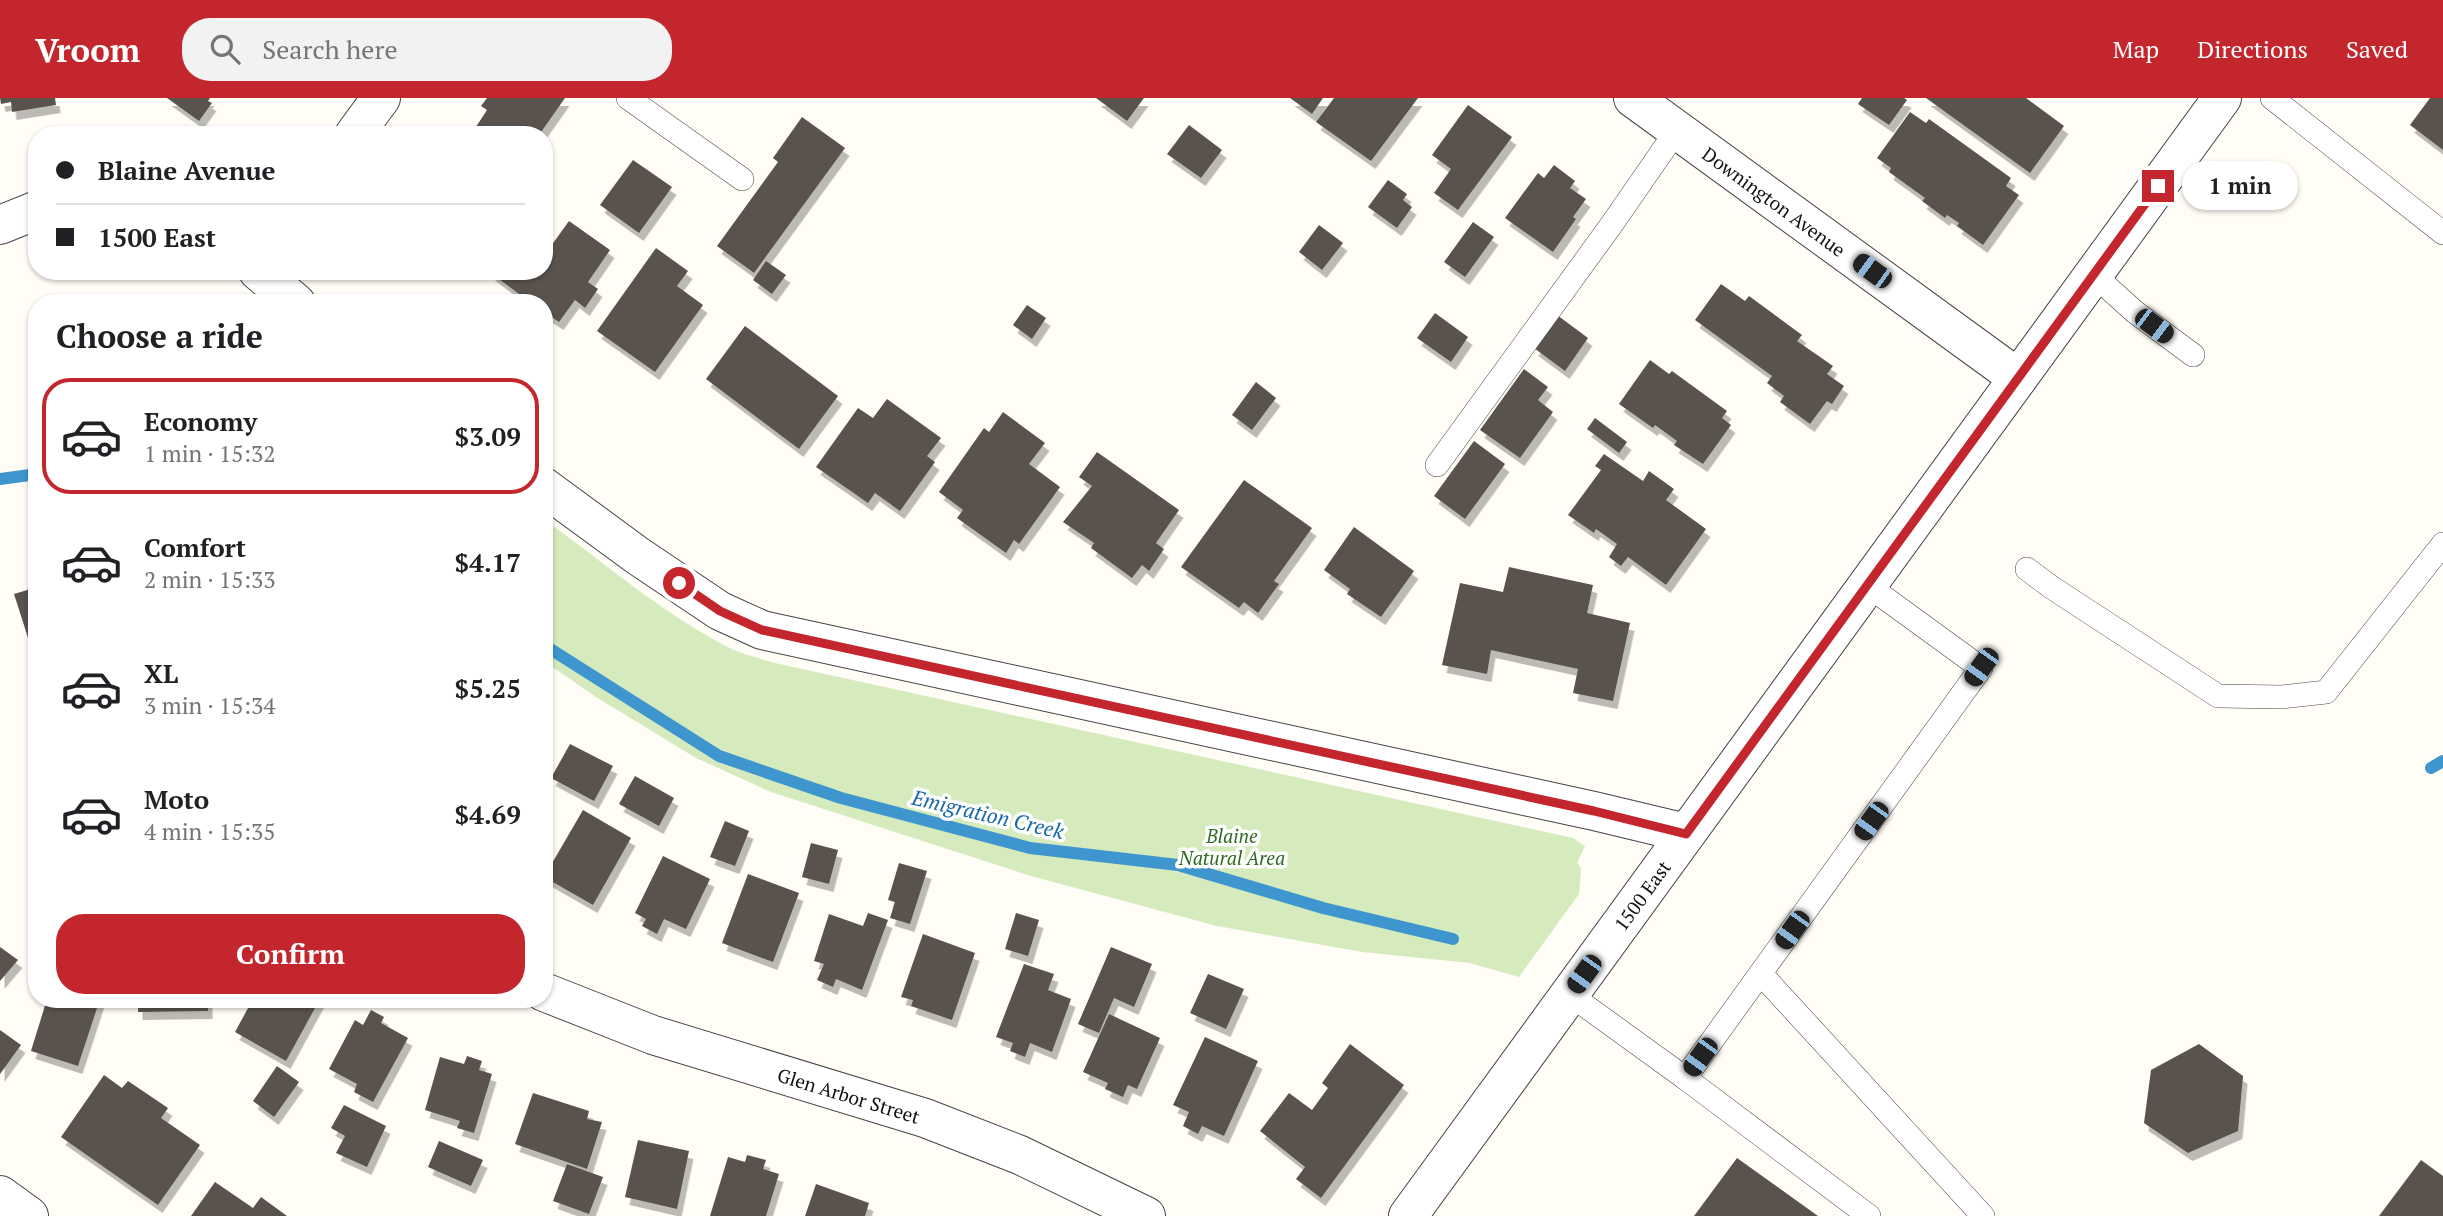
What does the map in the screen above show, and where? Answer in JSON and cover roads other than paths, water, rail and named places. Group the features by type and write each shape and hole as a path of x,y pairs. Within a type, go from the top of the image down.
{"street":[{"path":"361,126 381,98"},
{"name":"Downington Avenue","path":"1633,98 2018,378"},
{"name":"1500 East","path":"1408,1216 2222,98"},
{"path":"0,225 28,214"},
{"path":"269,280 285,294"},
{"path":"553,494 638,556 720,611 762,630 1580,808 1686,834"},
{"name":"Glen Arbor Street","path":"553,996 653,1035 925,1118 1020,1155 1146,1216"},
{"path":"0,1195 29,1216"}],"lane":[{"path":"628,98 742,179"},
{"path":"2272,98 2443,233"},
{"path":"1437,464 1596,246 1676,130"},
{"path":"2094,275 2135,312 2193,355"},
{"path":"2027,569 2218,695 2282,696 2326,692 2443,544"},
{"path":"1685,1078 1981,667 1867,585"},
{"path":"1760,974 1981,1215"},
{"path":"1569,994 1869,1216"}],"waterway":[{"name":"Emigration Creek","path":"0,479 28,475"},
{"name":"Emigration Creek","path":"553,651 719,756 841,798 1030,848 1178,865 1323,908 1453,939"},
{"name":"Emigration Creek","path":"2431,768 2443,761"}],"park label":[{"name":"Blaine Natural Area","path":"1232,846"}]}
